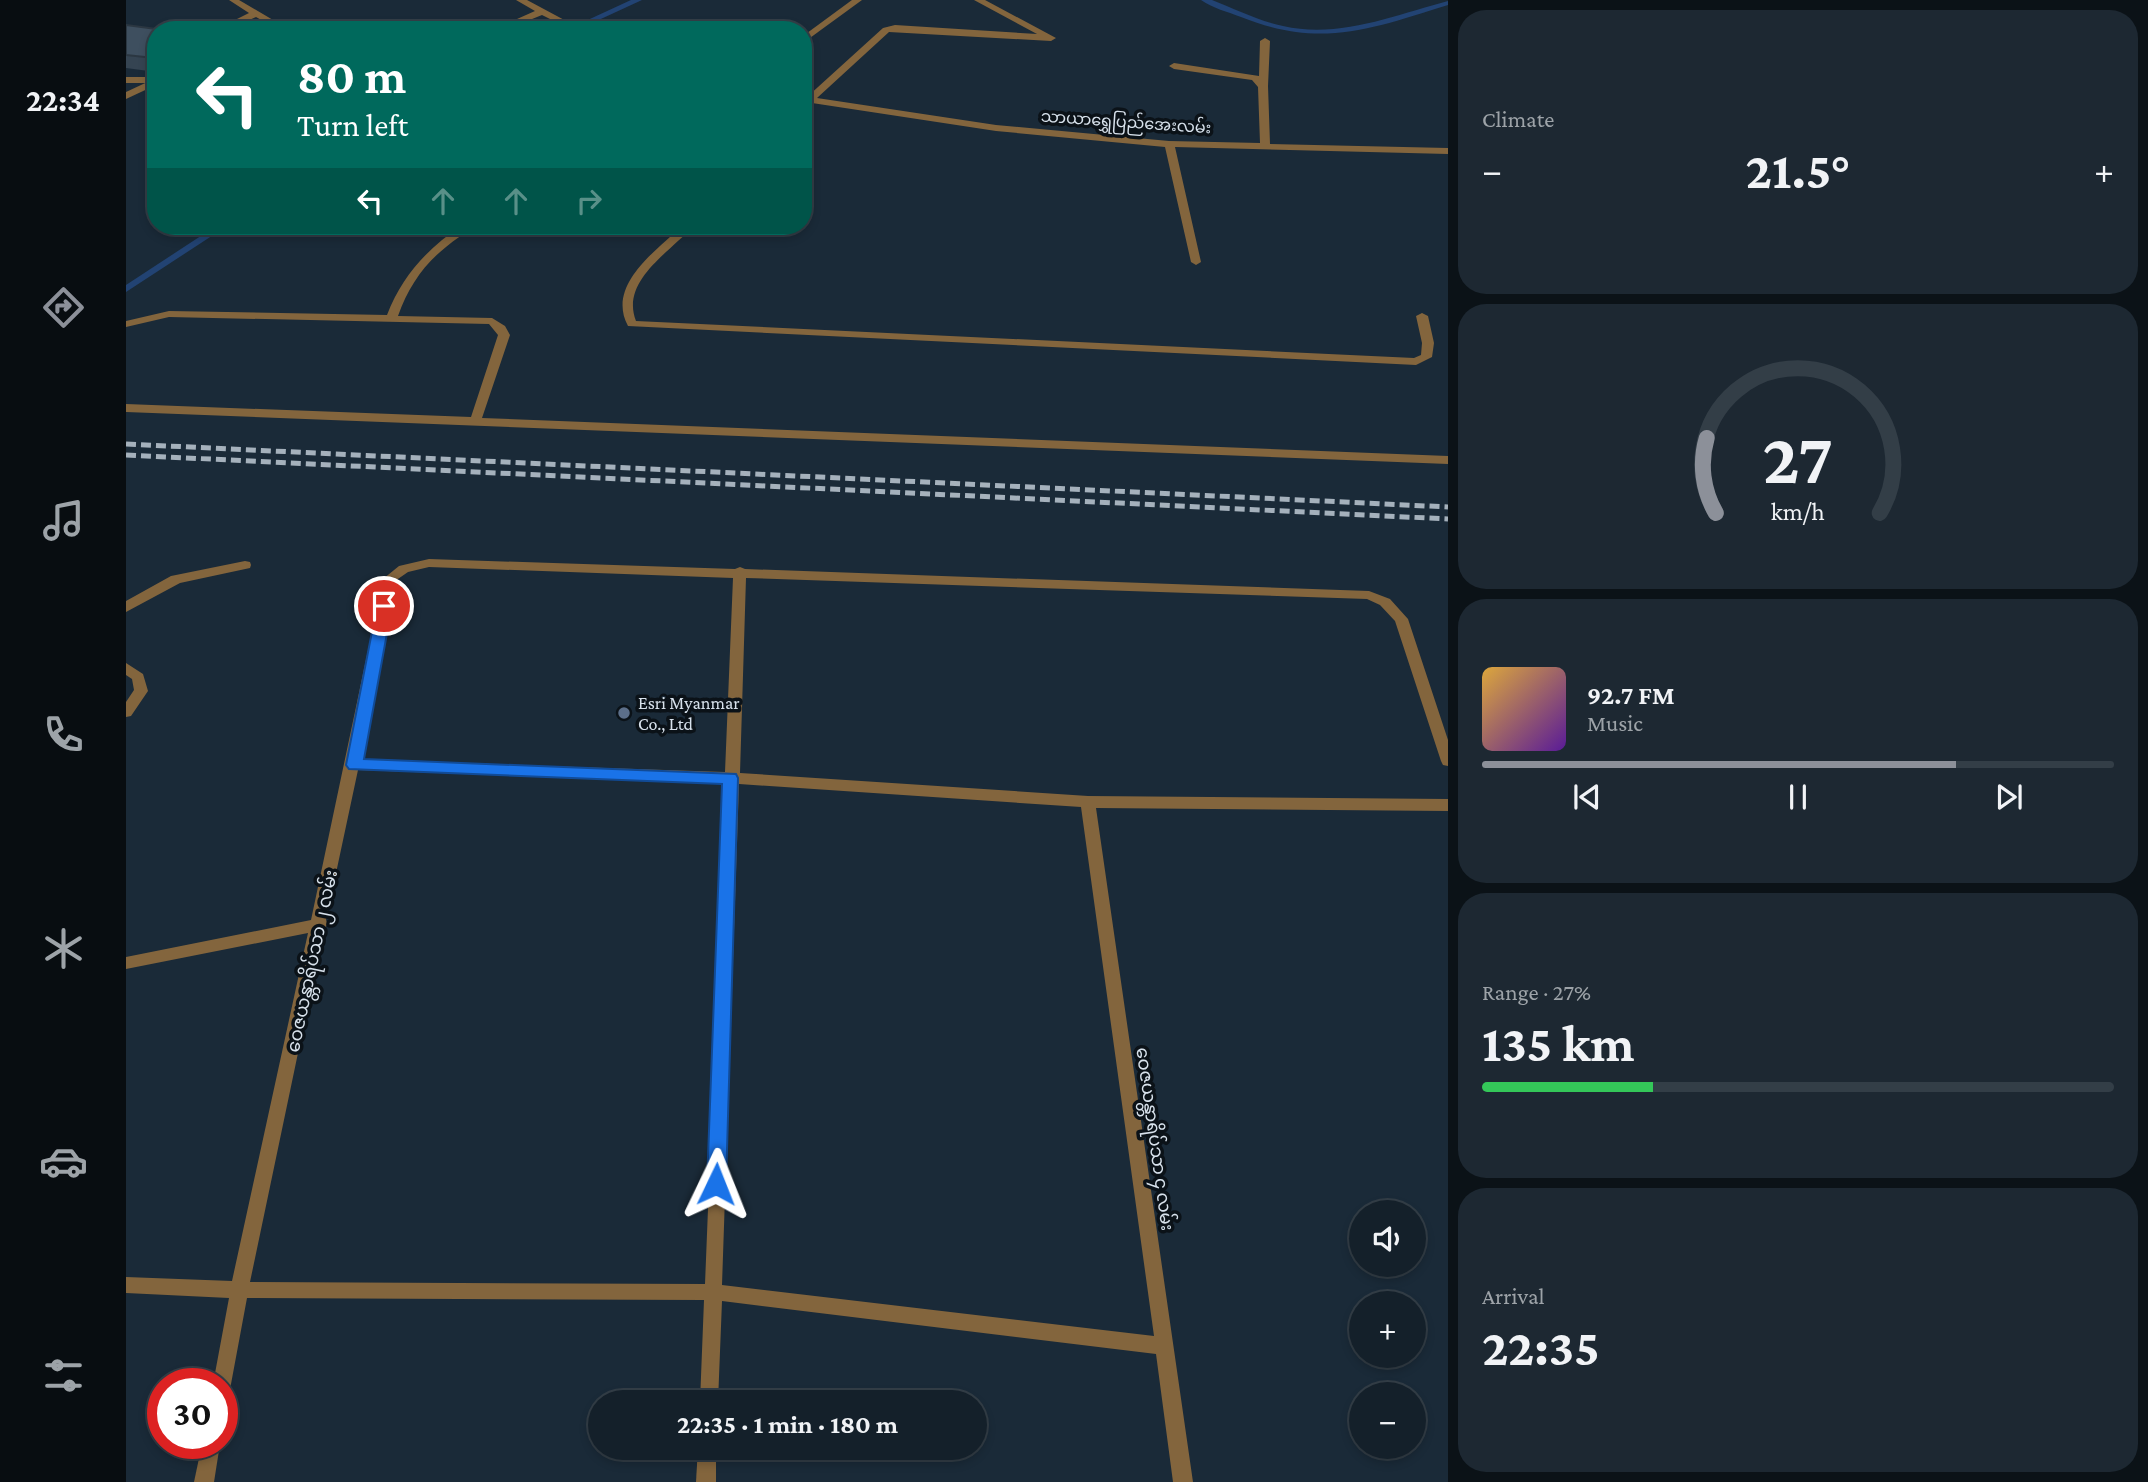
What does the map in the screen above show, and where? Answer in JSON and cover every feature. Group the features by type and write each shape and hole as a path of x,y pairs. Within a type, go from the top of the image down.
{"street":[{"path":"233,0 270,21"},
{"path":"520,0 556,21"},
{"path":"812,33 858,0"},
{"path":"812,96 881,34 894,28 1051,38 978,0"},
{"path":"518,21 541,12"},
{"path":"239,21 256,13"},
{"path":"1265,41 1265,144"},
{"path":"1174,66 1242,75 1255,78 1263,86"},
{"path":"126,80 147,80"},
{"path":"126,96 147,85"},
{"name":"သာယာရွှေပြည်အေးလမ်း","path":"812,103 996,128 1169,144 1265,144 1448,151"},
{"path":"1169,144 1196,262"},
{"path":"391,320 410,276 433,251 455,235"},
{"path":"679,235 634,282 625,300 627,317 632,324 1416,362 1426,357 1428,343 1422,316"},
{"path":"126,324 169,314 492,321 501,328 504,335 476,419"},
{"path":"126,408 476,419 1110,450 1448,460"},
{"name":"ဝေဇယန္တာရိပ်သာ ၂ လမ်း","path":"225,1368 239,1290 355,765 389,579 404,569 429,562 740,571"},
{"path":"126,607 176,579 245,565"},
{"path":"709,1390 730,778 740,571 1369,594 1385,603 1401,619 1448,761"},
{"path":"126,668 138,677 141,691 126,712"},
{"path":"355,765 730,778 1088,802 1448,805"},
{"name":"ဝေဇယန္တာရိပ်သာ ၄ လမ်း","path":"1088,802 1183,1482"},
{"path":"126,963 320,925"},
{"path":"126,1284 239,1290 713,1292 1164,1346"},
{"path":"204,1482 208,1459"},
{"path":"706,1482 707,1460"}],"building":[{"path":"126,25 147,28 147,57 126,55"}],"waterway":[{"path":"590,21 638,0"},
{"path":"1205,0 1268,25 1307,32 1361,27 1448,3"},
{"path":"126,289 208,235"}],"railway":[{"path":"126,444 1448,507"},
{"path":"126,455 1448,519"}],"place":[{"name":"Esri Myanmar Co., Ltd","path":"624,713"}],"route":[{"path":"384,606 355,765 730,778 716,1184"}]}
